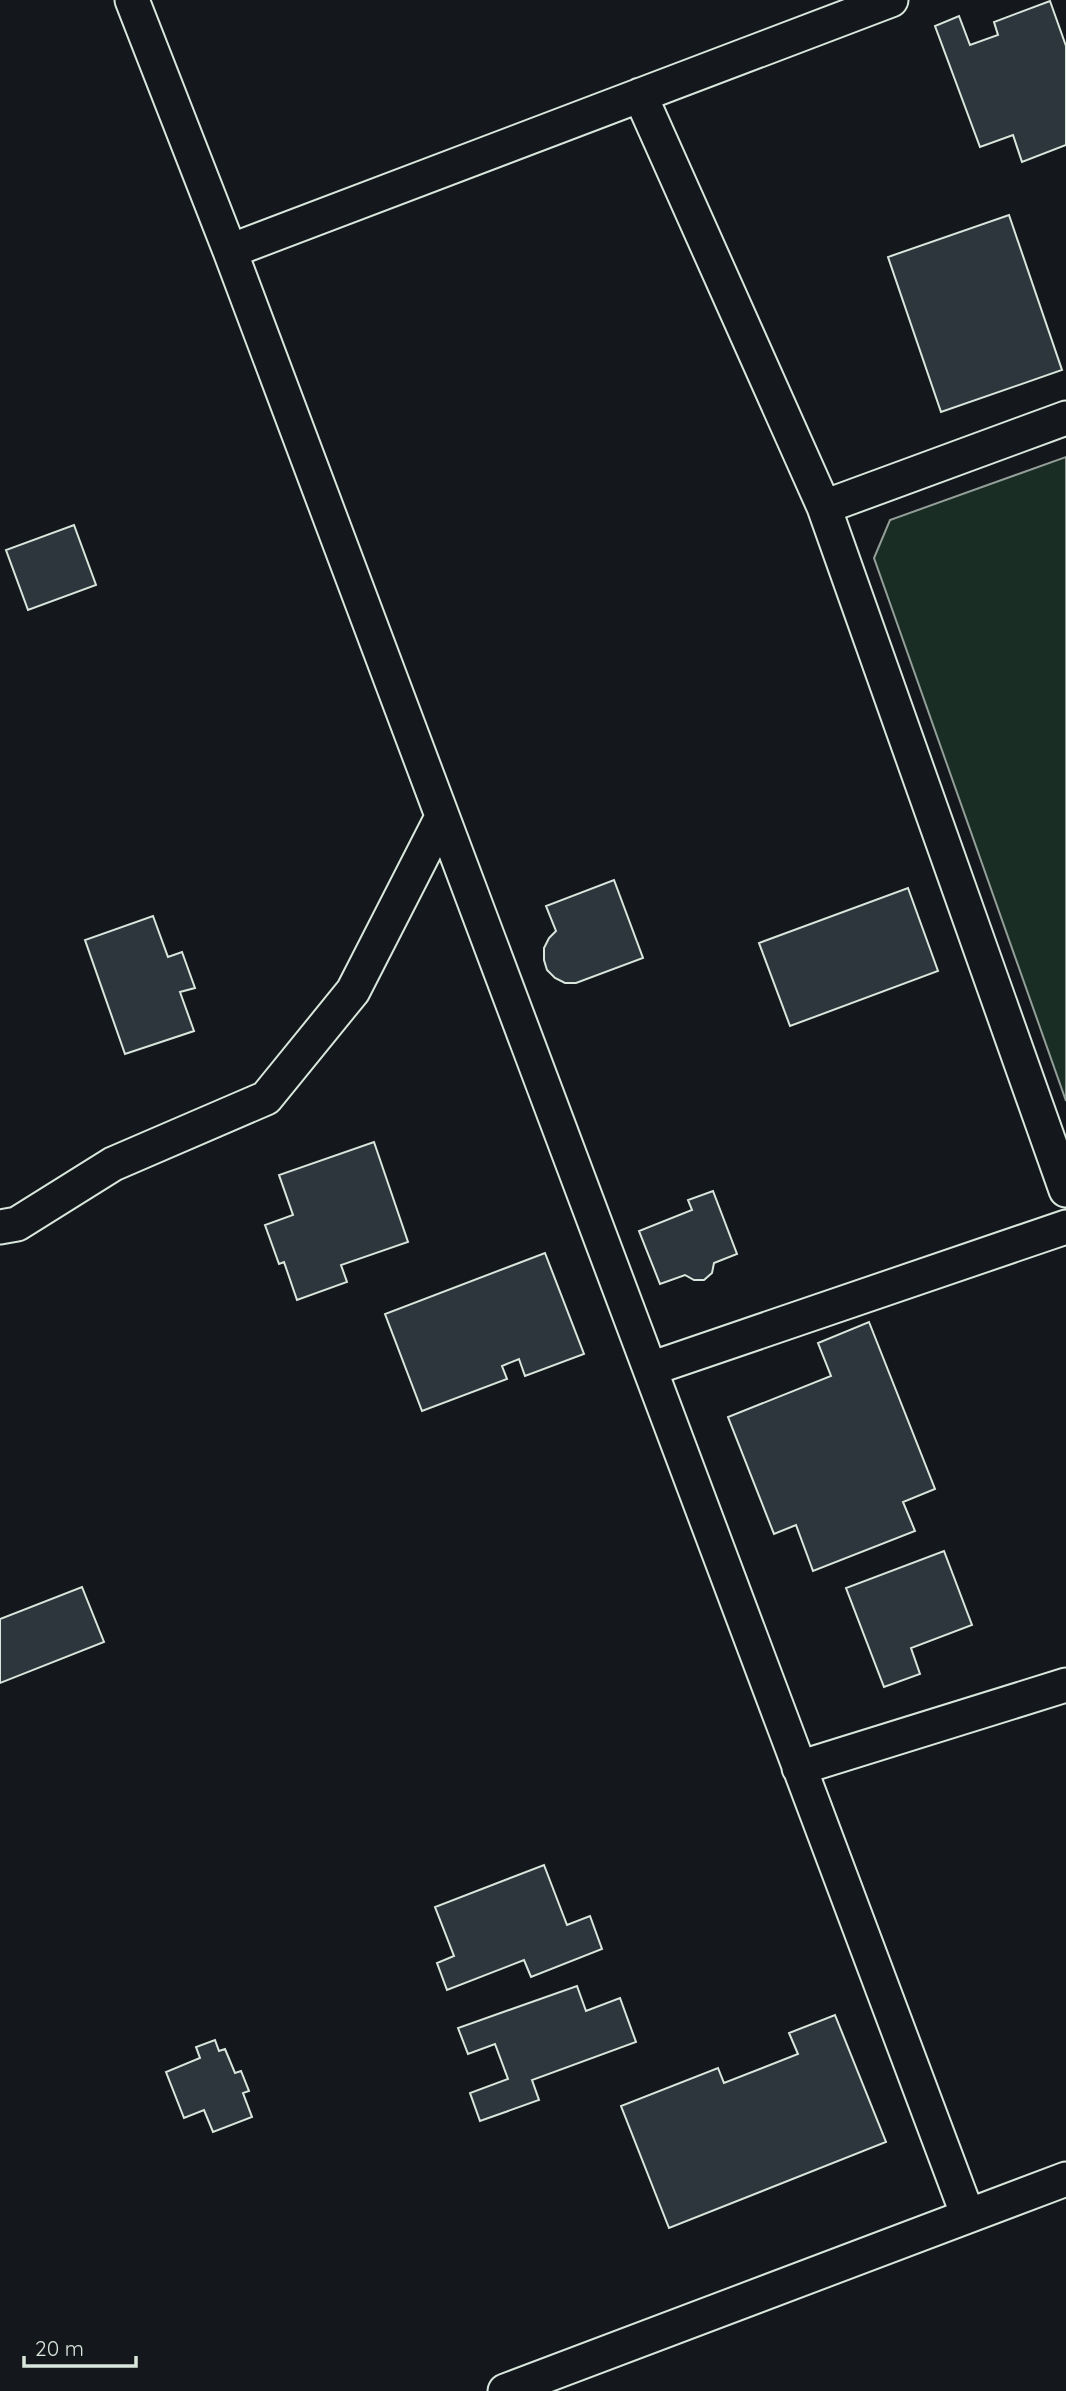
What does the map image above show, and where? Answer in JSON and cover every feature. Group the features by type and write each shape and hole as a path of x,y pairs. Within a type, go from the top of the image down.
{"street":[{"path":"132,0 230,251 968,2216"},
{"path":"230,251 891,0"},
{"path":"640,95 824,507 1066,1190"},
{"path":"824,507 1066,418"},
{"path":"0,1227 17,1223 113,1164 267,1098 353,991 442,817"},
{"path":"650,1369 1066,1227"},
{"path":"799,1768 1066,1685"},
{"path":"505,2391 1066,2179"}],"green space":[{"path":"1066,457 1066,1101 874,558 890,520"}],"building":[{"path":"1050,1 1066,46 1066,145 1022,162 1013,135 980,147 935,26 959,16 970,45 998,35 994,22"},
{"path":"1009,215 1062,370 941,412 888,257"},
{"path":"74,525 96,585 28,610 6,550"},
{"path":"614,880 643,958 576,983 565,983 555,978 547,970 544,960 544,948 556,931 546,906"},
{"path":"908,888 938,971 790,1026 759,943"},
{"path":"153,916 168,957 182,952 195,988 180,992 194,1031 125,1054 85,940"},
{"path":"374,1142 408,1242 341,1265 347,1282 297,1300 284,1262 279,1264 265,1225 293,1215 279,1175"},
{"path":"713,1191 737,1254 714,1263 712,1273 704,1280 694,1280 685,1275 660,1284 639,1231 692,1210 688,1200"},
{"path":"545,1253 584,1354 525,1376 519,1359 502,1366 507,1379 422,1411 385,1314"},
{"path":"869,1322 935,1489 903,1502 915,1531 813,1571 796,1525 774,1534 728,1417 831,1376 818,1343"},
{"path":"944,1551 972,1625 911,1648 920,1674 884,1687 846,1588"},
{"path":"82,1587 104,1642 0,1683 0,1619"},
{"path":"544,1865 567,1925 590,1916 602,1949 531,1977 524,1960 447,1990 437,1963 454,1956 435,1907"},
{"path":"577,1986 586,2011 620,1998 636,2042 532,2080 539,2100 480,2121 470,2093 508,2079 495,2044 468,2054 458,2028"},
{"path":"835,2015 886,2142 669,2228 621,2106 718,2068 724,2083 798,2054 789,2033"},
{"path":"215,2040 219,2051 225,2049 235,2073 241,2071 249,2091 243,2093 252,2117 213,2132 204,2110 184,2118 166,2072 200,2058 196,2047"}]}
